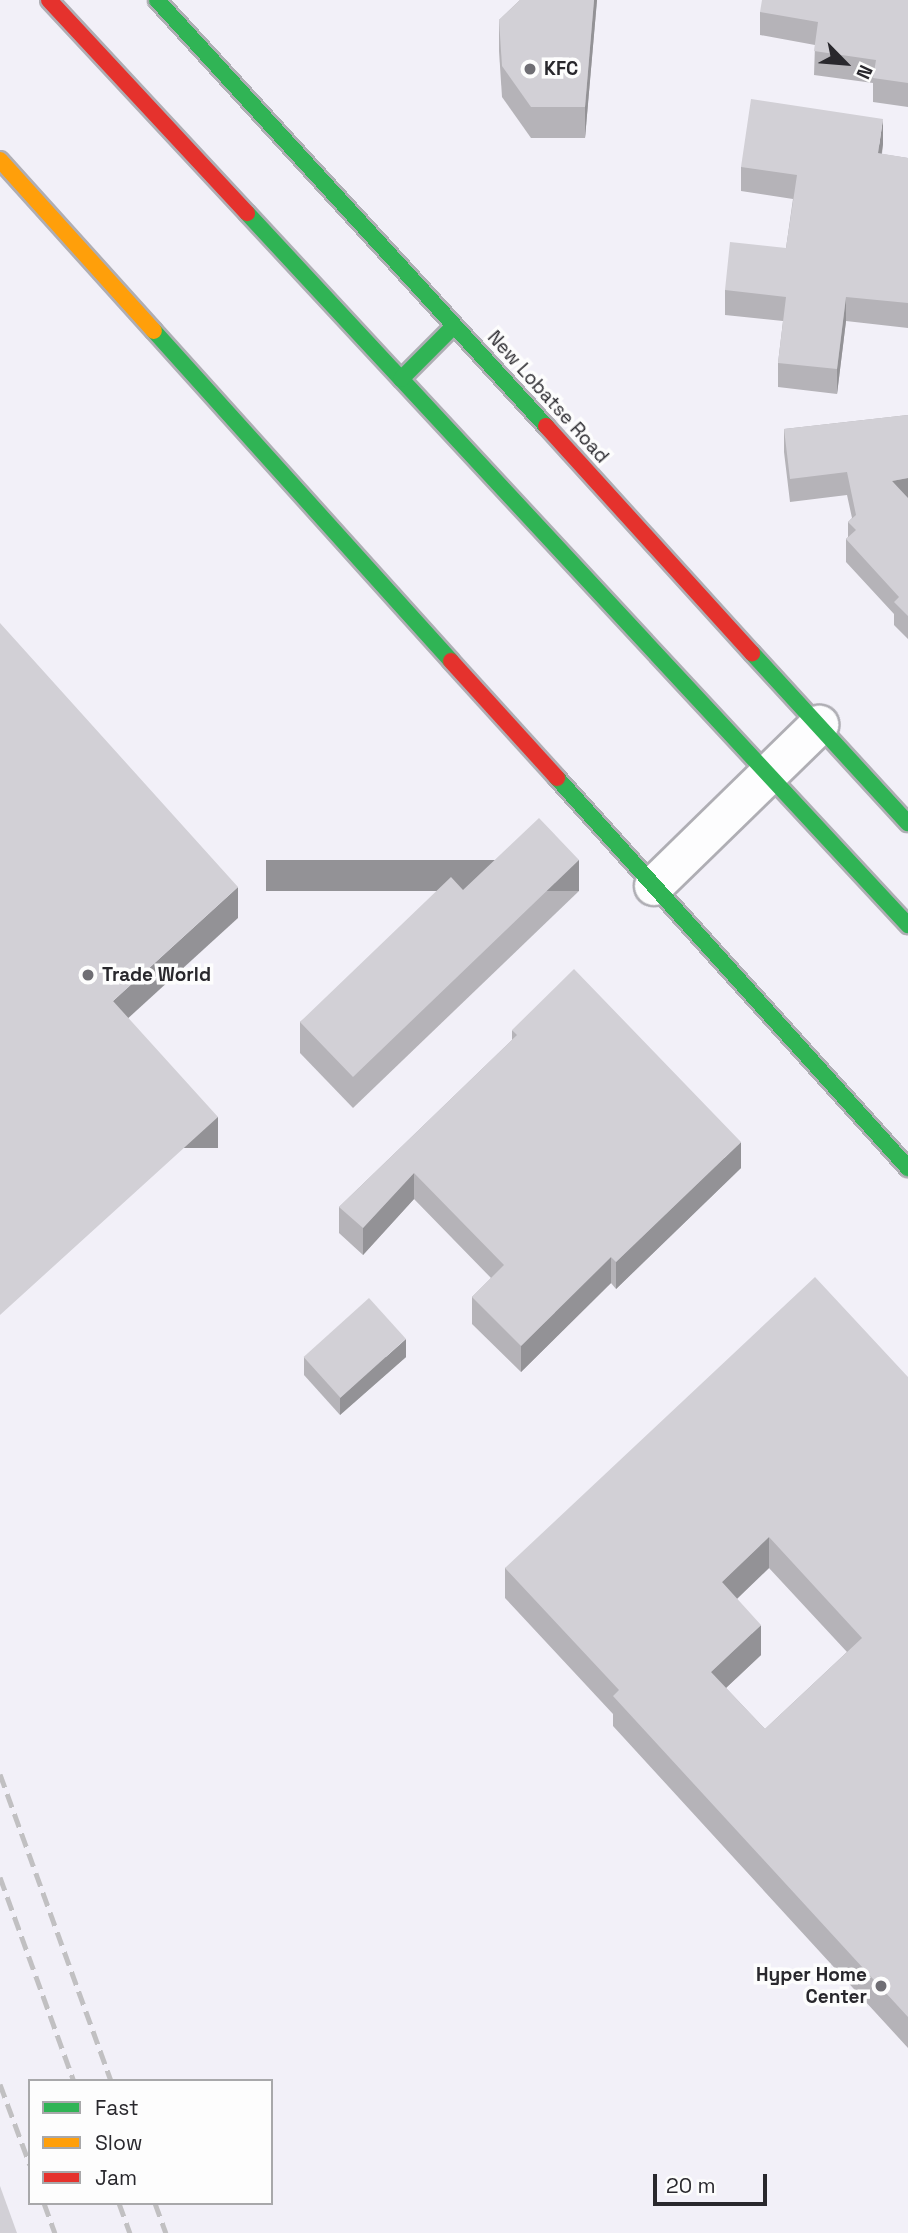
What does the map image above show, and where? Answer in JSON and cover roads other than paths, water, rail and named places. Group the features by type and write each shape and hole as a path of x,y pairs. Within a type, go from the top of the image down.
{"main road":[{"path":"49,0 908,925"},
{"name":"New Lobatse Road","path":"157,0 908,823"},
{"path":"0,160 908,1168"},
{"path":"401,379 454,326"}],"street":[{"path":"654,886 819,726"}],"railway":[{"path":"0,1774 110,2079"},
{"path":"0,1877 73,2079"},
{"path":"0,2084 28,2160"},
{"path":"45,2205 55,2233"},
{"path":"120,2205 130,2233"},
{"path":"156,2205 166,2233"}],"place":[{"name":"KFC","path":"530,69"},
{"name":"Trade World","path":"88,975"},
{"name":"Hyper Home Center","path":"881,1986"}]}
